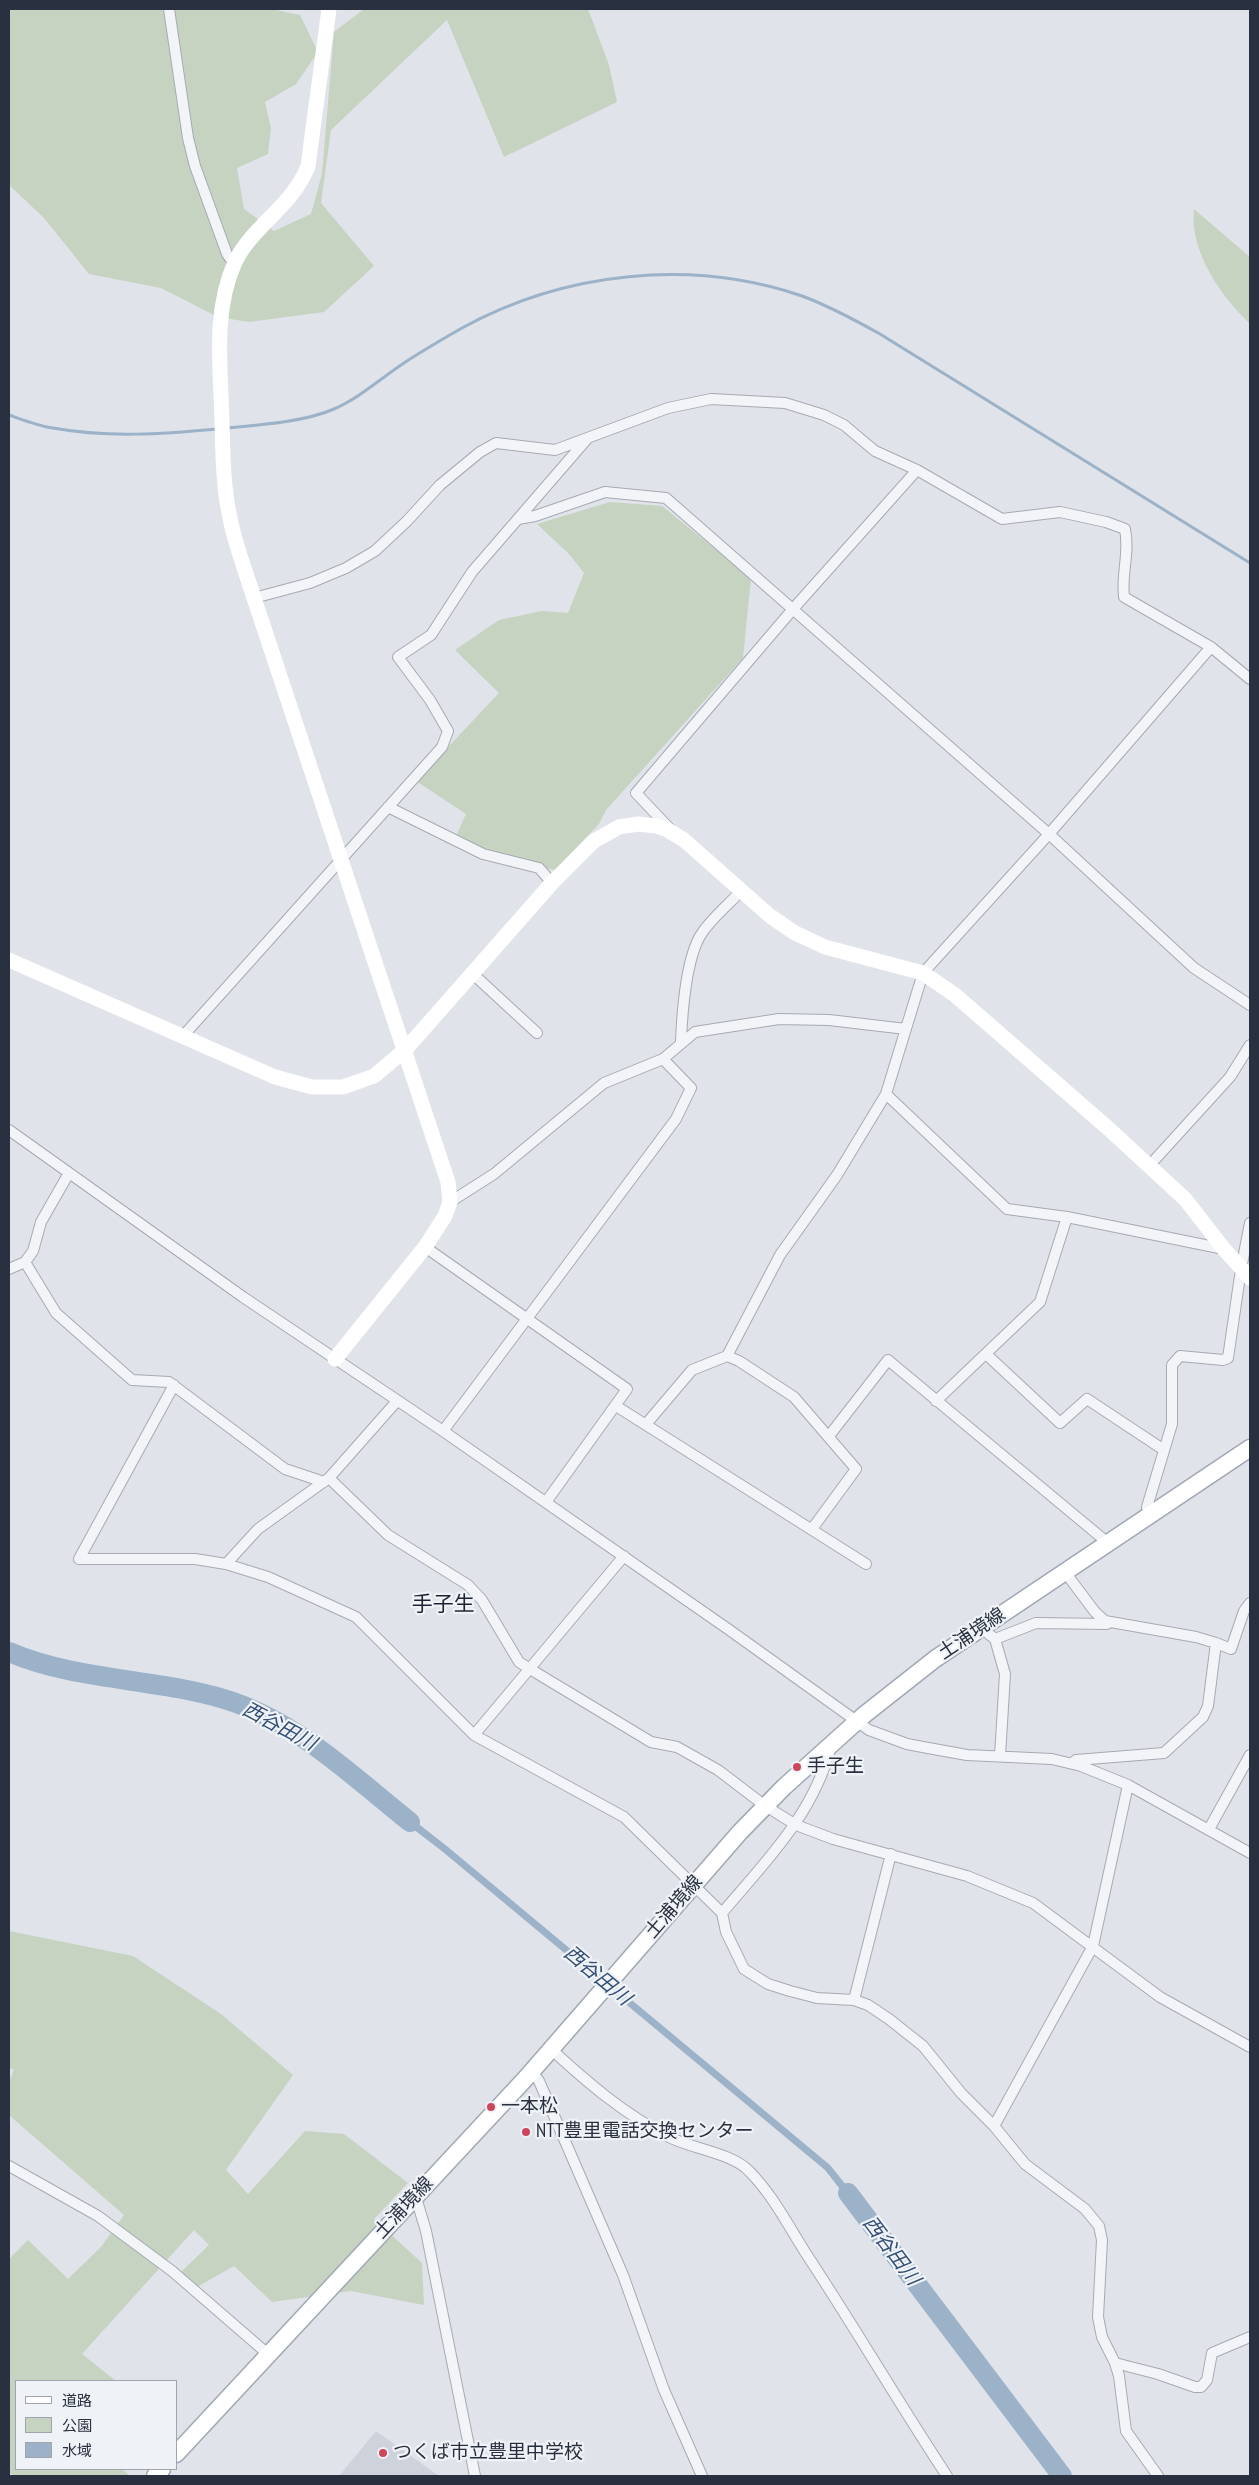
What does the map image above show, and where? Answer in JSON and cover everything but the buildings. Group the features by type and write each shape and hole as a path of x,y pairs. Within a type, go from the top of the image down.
{"main road":[{"name":"土浦境線","path":"178,2452 532,2071 764,1805 856,1722 916,1672 1250,1448"}],"street":[{"path":"169,9 188,138 195,166 227,254 234,264"},
{"path":"329,9 311,145 303,180 289,200 256,232 240,252 234,264 221,309 219,327 225,490 230,520 254,598 342,857 405,1050 409,1068 448,1182 450,1202 444,1216 424,1247 335,1359"},
{"path":"254,598 310,583 346,568 374,551 407,521 440,485 480,452 496,442 554,450 668,408 711,399 785,403 824,415 844,425 875,451 917,470 1002,519 1060,512 1106,522 1125,529 1128,545 1122,585 1124,597 1212,647 1250,679"},
{"path":"182,1036 442,747 448,731 430,700 398,657 430,635 472,572 588,438"},
{"path":"917,470 793,609 636,793 674,833 741,891 795,933 824,947 923,973 955,995 1185,1199 1245,1273"},
{"path":"518,519 534,516 605,492 666,498 1049,834 1194,968 1250,1005"},
{"path":"646,1423 692,1370 727,1356 780,1255 837,1175 886,1094 923,973 1049,834 1212,647"},
{"path":"388,807 483,854 539,868 552,883"},
{"path":"10,965 182,1036 275,1077 312,1087 343,1087 374,1076 405,1050 552,883 594,841 619,827 638,824 656,826 674,833"},
{"path":"682,1042 682,1011 691,961 701,934 741,891"},
{"path":"472,974 537,1033"},
{"path":"450,1202 494,1174 604,1083 663,1059 695,1032 779,1019 828,1020 906,1029"},
{"path":"1149,1166 1230,1077 1250,1045"},
{"path":"443,1431 676,1119 691,1088 663,1059"},
{"path":"886,1094 1007,1209 1067,1217 1224,1249"},
{"path":"9,1130 335,1359 624,1556 856,1722 877,1735 907,1744 967,1755 1052,1759 1071,1764 1128,1785 1250,1853"},
{"path":"9,1269 25,1262 33,1251 41,1222 69,1173"},
{"path":"936,1401 1040,1302 1067,1217"},
{"path":"1151,1514 1147,1507 1172,1424 1172,1365 1180,1356 1223,1360 1228,1358 1245,1273 1250,1223"},
{"path":"424,1247 627,1389 546,1502"},
{"path":"25,1262 56,1313 132,1380 169,1382 285,1469 327,1480 388,1536 468,1585 482,1600 519,1662 651,1742 677,1747 718,1770 764,1805 796,1825 833,1839 967,1876 1006,1890 1033,1904 1093,1946 1160,1997 1250,2046"},
{"path":"986,1354 1060,1423 1087,1399 1164,1450"},
{"path":"727,1356 739,1361 794,1397 830,1436 856,1469 812,1529"},
{"path":"830,1436 888,1360 1108,1543"},
{"path":"174,1386 78,1559 195,1559 226,1564 268,1577 356,1617 474,1736 624,1817 722,1913 726,1932 744,1969 768,1984 790,1991 817,1998 854,2000 868,2005 919,2042 961,2093 994,2126 1025,2164 1085,2209 1099,2226 1102,2240 1098,2317 1102,2337 1115,2363 1126,2431 1158,2476"},
{"path":"226,1564 258,1529 327,1480 397,1401"},
{"path":"616,1406 646,1423 866,1564"},
{"path":"474,1736 624,1556"},
{"path":"1065,1572 1095,1612 1111,1624"},
{"path":"995,1639 1036,1623 1062,1621 1111,1624 1196,1637 1231,1650 1244,1611 1250,1603"},
{"path":"980,1628 995,1639 1005,1674 1000,1756"},
{"path":"1071,1764 1076,1760 1164,1753 1203,1717 1208,1706 1216,1643"},
{"path":"722,1913 796,1825 814,1794 832,1743"},
{"path":"1209,1829 1250,1754"},
{"path":"994,2126 1093,1946 1128,1785"},
{"path":"854,2000 891,1854"},
{"path":"551,2049 615,2105 641,2122 672,2138 726,2158 748,2169 764,2188 819,2272 899,2403 947,2476"},
{"path":"532,2071 539,2081 623,2275 664,2390 702,2476"},
{"path":"9,2166 98,2216 180,2278 269,2355"},
{"path":"413,2197 417,2201 426,2231 475,2476"},
{"path":"1115,2363 1158,2374 1195,2388 1201,2386 1206,2380 1212,2353 1250,2336"}],"shaded area":[{"name":"つくば市立豊里中学校","path":"376,2431 439,2476 339,2476"}],"green space":[{"path":"9,9 271,9 300,15 318,52 296,84 265,102 271,128 268,154 237,168 244,209 274,231 311,214 322,174 334,32 364,9 588,9 609,65 617,102 504,157 447,20 331,130 321,203 374,266 324,312 249,322 218,317 161,288 89,274 44,218 9,185"},
{"path":"1194,209 1250,257 1250,324 1228,300 1209,272 1197,241"},
{"path":"610,502 662,506 751,578 743,658 606,810 599,824 555,870 502,862 455,838 466,814 416,781 499,693 455,650 499,620 542,611 568,613 584,573 569,554 537,524"},
{"path":"9,1931 133,1956 221,2014 293,2075 226,2170 248,2194 305,2131 344,2134 408,2183 374,2219 422,2263 424,2305 351,2291 272,2302 234,2266 197,2287 181,2272 209,2245 194,2230 82,2354 115,2380 15,2380 15,2470 123,2470 130,2476 15,2476 9,2473 9,2259 28,2240 68,2279 101,2247 124,2215 9,2115 9,2082 14,2069 9,2069"}],"water":[{"path":"392,1803 448,1847 830,2165 867,2211 861,2216 825,2170 443,1852 387,1809"}],"waterway":[{"path":"227,428 296,420 334,409 360,394 416,355 462,328 501,309 543,294 585,283 629,277 673,275 716,277 760,284 802,296 880,334 1250,563"},
{"path":"9,415 47,427 94,433 156,434 218,429"},
{"name":"西谷田川","path":"9,1652 61,1669 197,1692 251,1709 300,1735 410,1822"},
{"name":"西谷田川","path":"848,2193 1062,2476"}],"place":[{"name":"手子生","path":"797,1767"},
{"name":"一本松","path":"491,2107"},
{"name":"NTT豊里電話交換センター","path":"526,2132"},
{"name":"つくば市立豊里中学校","path":"383,2453"}],"district":[{"name":"手子生","path":"443,1605"}]}
